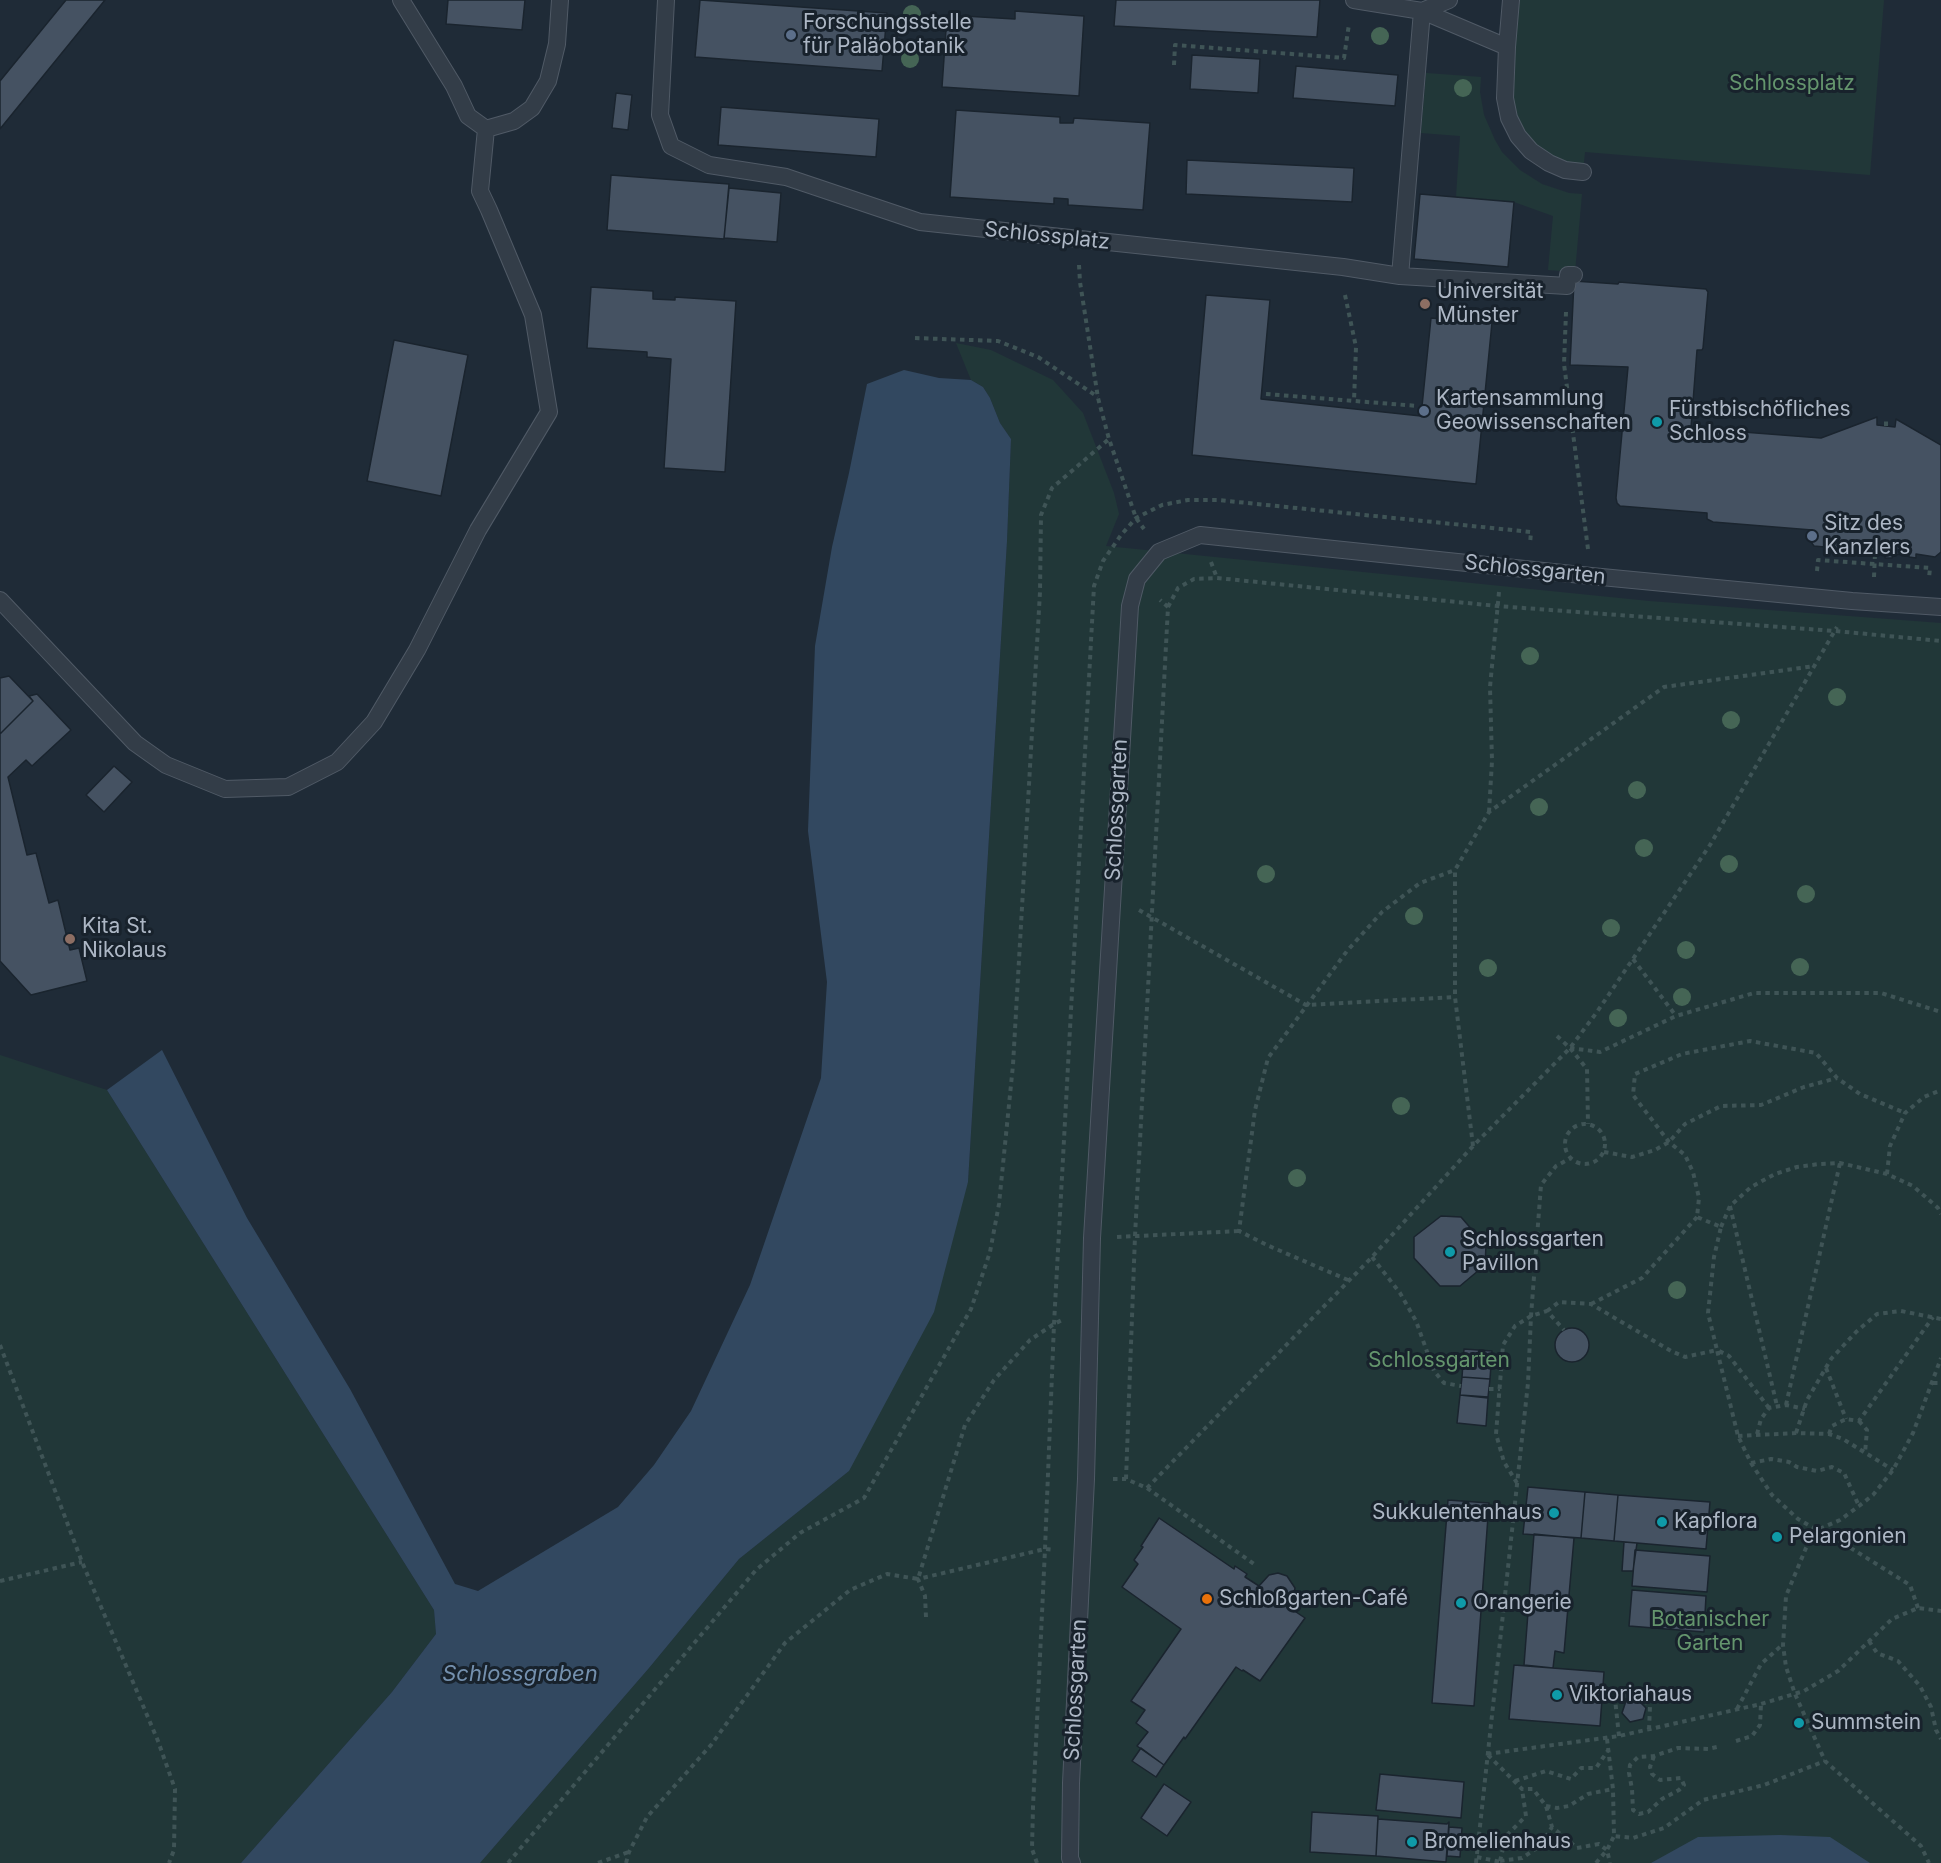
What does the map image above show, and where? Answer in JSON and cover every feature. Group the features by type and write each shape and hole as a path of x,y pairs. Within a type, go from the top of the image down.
{"lane":[{"path":"401,0 454,86 468,116 486,129"},
{"path":"486,129 514,121 532,108 548,81 557,44 560,0"},
{"name":"Schlossplatz","path":"666,0 660,115 671,146 709,165 786,177 920,222 1343,267 1400,276 1571,281"},
{"path":"1354,0 1422,11 1507,47"},
{"path":"1422,11 1449,0"},
{"path":"1511,0 1505,98 1509,118 1518,136 1531,151 1548,164 1565,170 1583,172"},
{"path":"1400,276 1422,11"},
{"path":"0,600 135,743 166,765 225,789 288,787 337,762 374,722 417,650 478,530 549,412 533,315 480,191 486,129"},
{"name":"Schlossgarten","path":"1072,1863 1070,1858 1071,1783 1086,1479 1092,1238 1130,606 1137,579 1159,552 1200,535 1591,576 1852,601 1941,607"}],"path":[{"path":"1174,65 1175,45 1344,58 1350,23"},
{"path":"1343,267 1345,293 1356,347 1354,401"},
{"path":"1571,281 1563,364 1591,576"},
{"path":"1082,298 1098,398 1108,439 1136,518 1159,552"},
{"path":"915,338 998,341 1038,357 1098,398"},
{"path":"1266,394 1418,406"},
{"path":"1886,418 1886,426"},
{"path":"508,1863 756,1570 800,1533 864,1498 971,1309 990,1252 995,1223 1013,1065 1040,592 1041,515 1052,488 1108,439"},
{"path":"1037,1863 1032,1849 1033,1807 1054,1324 1094,586 1103,561 1136,518 1162,505 1188,500 1218,500 1531,532 1529,569"},
{"path":"1874,573 1875,554"},
{"path":"1818,560 1930,568"},
{"path":"1489,812 1492,761 1490,687 1503,567"},
{"path":"1126,1479 1134,1236 1150,916 1168,608 1178,588 1194,579 1217,578 1497,606 1941,641"},
{"path":"1137,579 1168,608"},
{"path":"1147,1488 1372,1257 1473,1146 1570,1048 1710,845 1852,601"},
{"path":"1473,1146 1455,997 1455,870 1489,812 1664,687 1815,666"},
{"path":"1239,1231 1255,1110 1269,1058 1347,951 1382,912 1420,883 1455,870"},
{"path":"1112,896 1306,1005 1455,997"},
{"path":"1633,959 1677,1016"},
{"path":"1570,1048 1600,1052 1677,1016 1754,993 1881,993 1941,1012"},
{"path":"1557,1036 1587,1069 1588,1124"},
{"path":"1591,1304 1642,1278 1697,1216 1700,1198 1693,1172 1685,1155 1669,1142 1633,1095 1635,1074 1682,1054 1750,1041 1816,1053 1837,1078 1860,1094 1905,1113"},
{"path":"1605,1152 1632,1157 1655,1150 1669,1142 1685,1124 1721,1106 1761,1105 1804,1087 1837,1078"},
{"path":"1887,1174 1890,1146 1905,1113 1924,1097 1941,1090"},
{"path":"1588,1124 1603,1134 1606,1146 1605,1152 1596,1162 1589,1164 1576,1162 1565,1147 1567,1135 1576,1126 1588,1124"},
{"path":"1476,1863 1528,1383 1541,1185 1556,1166 1571,1158"},
{"path":"1786,1405 1840,1163"},
{"path":"1918,1608 1910,1585 1833,1537 1798,1520 1772,1495 1751,1463 1738,1436 1708,1313 1714,1257 1721,1227 1730,1206 1751,1187 1775,1174 1797,1167 1840,1163 1887,1174 1913,1186 1938,1208 1941,1214"},
{"path":"1730,1206 1777,1406"},
{"path":"1697,1216 1721,1227"},
{"path":"1092,1238 1239,1231 1348,1280"},
{"path":"1372,1257 1400,1293 1416,1321 1434,1371 1444,1383 1461,1386"},
{"path":"1517,1484 1504,1462 1496,1434 1503,1345 1515,1326 1531,1316 1547,1311 1559,1302 1591,1304 1685,1357 1717,1350 1729,1356 1769,1408"},
{"path":"1547,1311 1564,1330"},
{"path":"1796,1433 1807,1401 1831,1359 1856,1332 1877,1314 1901,1311 1941,1319"},
{"path":"1858,1421 1933,1317"},
{"path":"926,1617 925,1596 918,1579 965,1425 994,1380 1030,1340 1054,1324"},
{"path":"0,1346 1,1354 82,1562 158,1740 175,1789 174,1850 169,1863"},
{"path":"1929,1863 1921,1846 1825,1761 1795,1694 1786,1667 1783,1645 1786,1596 1806,1548 1817,1530 1840,1520 1873,1495 1893,1470 1912,1433 1941,1358"},
{"path":"1826,1368 1846,1419"},
{"path":"1933,1383 1941,1383"},
{"path":"1489,1389 1500,1389"},
{"path":"1757,1434 1761,1419 1769,1408 1786,1405 1804,1409"},
{"path":"1829,1434 1832,1426 1846,1419 1858,1421 1867,1431 1865,1453"},
{"path":"1738,1436 1829,1434 1893,1470"},
{"path":"1751,1463 1771,1459 1817,1471 1832,1467 1844,1473 1859,1506"},
{"path":"1086,1479 1126,1479 1147,1488 1254,1564"},
{"path":"626,1863 629,1852 647,1817 711,1745 785,1643 849,1590 887,1574 918,1579 1045,1550"},
{"path":"0,1581 82,1562"},
{"path":"1487,1754 1607,1739 1737,1710 1795,1694 1838,1671 1892,1619 1918,1608 1941,1611"},
{"path":"1869,1641 1877,1653 1898,1661 1920,1686 1931,1707 1936,1730 1941,1739"},
{"path":"1737,1710 1761,1664 1783,1645"},
{"path":"1619,1736 1615,1698 1639,1692 1650,1707 1649,1730"},
{"path":"1736,1741 1752,1736 1760,1725 1761,1704"},
{"path":"1596,1863 1607,1850 1614,1836 1613,1789 1607,1739"},
{"path":"1654,1756 1650,1767 1652,1774 1660,1780 1681,1778 1684,1785 1662,1799 1648,1812 1640,1814 1633,1810 1629,1773 1630,1765 1638,1757 1654,1756 1678,1748 1708,1749 1721,1746"},
{"path":"1515,1781 1546,1771 1571,1779 1581,1768 1596,1768 1609,1749"},
{"path":"1487,1754 1522,1789 1526,1816 1506,1836 1502,1862"},
{"path":"1614,1836 1633,1838 1664,1828 1704,1800 1764,1785 1825,1761"},
{"path":"1522,1789 1533,1789 1546,1806 1552,1827 1577,1848 1599,1844 1607,1850 1610,1863"},
{"path":"1546,1806 1557,1808 1569,1806 1588,1794 1613,1789"},
{"path":"1477,1857 1502,1862 1522,1858 1540,1846 1552,1827"},
{"path":"598,1863 629,1852"}],"green space":[{"name":"Schlossplatz","path":"1511,0 1884,0 1870,175 1585,152 1583,172 1531,151 1505,98"},
{"path":"1426,73 1481,77 1480,92 1484,115 1502,152 1520,170 1542,184 1569,193 1582,194 1575,272 1548,270 1553,216 1514,202 1456,197 1460,136 1421,133"},
{"name":"Schlossgarten","path":"956,343 991,350 1053,380 1083,413 1114,493 1119,514 1106,546 1649,601 1941,623 1941,1863 480,1863 649,1668 739,1559 849,1471 968,1182 1007,541 1011,439 1000,423 983,387 971,380"},
{"path":"0,1055 107,1090 434,1610 436,1634 392,1692 241,1863 0,1863"}],"water":[{"name":"Schlossgraben","path":"904,370 939,378 971,380 983,387 1000,423 1011,439 1007,541 968,1182 934,1312 849,1471 739,1559 649,1668 480,1863 241,1863 392,1692 436,1634 434,1610 107,1090 162,1050 247,1218 350,1389 455,1584 478,1591 618,1507 654,1465 691,1411 750,1285 821,1078 827,982 808,831 815,646 832,547 867,384"},
{"path":"1780,1835 1830,1837 1870,1863 1651,1863 1698,1837"}],"building":[{"path":"66,0 105,0 0,129 0,81"},
{"path":"448,0 525,0 522,30 446,24"},
{"name":"Forschungsstelle für Paläobotanik","path":"700,0 887,13 882,71 695,57"},
{"path":"1116,0 1320,0 1317,37 1114,26"},
{"path":"1015,11 1084,16 1079,96 942,87 947,15 1015,19"},
{"path":"1192,55 1260,59 1258,93 1190,89"},
{"path":"1296,66 1398,75 1395,106 1293,98"},
{"path":"616,93 632,95 628,130 612,128"},
{"path":"721,107 879,119 876,157 718,145"},
{"path":"956,110 1060,117 1060,123 1073,123 1074,118 1150,123 1143,210 1068,205 1068,199 1054,198 1054,204 950,197"},
{"path":"1187,160 1354,168 1352,202 1186,194"},
{"path":"611,175 729,184 724,239 607,230"},
{"path":"729,188 781,193 777,242 724,238"},
{"path":"1420,194 1514,202 1508,267 1414,259"},
{"name":"Fürstbischöfliches Schloss","path":"1574,281 1706,289 1708,292 1703,348 1697,350 1691,428 1821,438 1877,417 1877,425 1895,427 1896,419 1941,445 1941,552 1935,557 1916,554 1916,558 1902,554 1894,555 1892,558 1866,553 1865,556 1852,550 1836,551 1835,548 1814,546 1811,542 1812,530 1713,522 1707,519 1707,513 1620,506 1616,498 1628,367 1570,365"},
{"path":"591,287 653,291 653,299 675,300 675,297 736,301 725,472 664,468 671,359 647,357 647,352 587,348"},
{"path":"1206,295 1270,300 1261,399 1421,416 1431,318 1492,323 1476,484 1192,455"},
{"path":"394,340 468,355 441,496 367,481"},
{"path":"9,676 33,701 0,734 0,678"},
{"path":"37,694 71,730 32,766 26,760 8,777 27,855 36,853 49,903 58,900 70,950 79,948 87,981 31,995 0,961 0,734 33,701 29,696"},
{"path":"114,766 132,782 104,812 86,795"},
{"name":"Schlossgarten Pavillon","path":"1441,1216 1461,1217 1486,1246 1485,1265 1460,1286 1440,1286 1414,1258 1414,1237"},
{"path":"1572,1328 1584,1333 1589,1345 1584,1357 1572,1362 1560,1357 1555,1345 1560,1333"},
{"path":"1464,1349 1492,1351 1490,1379 1462,1377"},
{"path":"1462,1377 1490,1379 1488,1397 1460,1395"},
{"path":"1460,1395 1488,1398 1486,1426 1457,1423"},
{"name":"Sukkulentenhaus","path":"1528,1487 1585,1492 1581,1538 1523,1534"},
{"path":"1585,1492 1618,1495 1614,1541 1581,1538"},
{"name":"Kapflora","path":"1618,1495 1710,1502 1706,1549 1614,1541"},
{"name":"Orangerie","path":"1448,1500 1489,1503 1474,1706 1432,1703"},
{"path":"1159,1518 1234,1569 1235,1566 1247,1574 1245,1577 1259,1586 1269,1575 1278,1573 1287,1576 1295,1588 1293,1598 1287,1606 1305,1618 1260,1681 1236,1667 1164,1765 1137,1746 1148,1732 1136,1723 1145,1710 1131,1701 1181,1629 1122,1587 1138,1564 1134,1560"},
{"path":"1534,1534 1574,1538 1564,1653 1555,1651 1553,1668 1524,1665"},
{"path":"1624,1542 1637,1543 1633,1571 1622,1571"},
{"path":"1635,1550 1710,1556 1707,1592 1632,1586"},
{"path":"1632,1590 1706,1596 1704,1632 1629,1626"},
{"name":"Viktoriahaus","path":"1514,1665 1604,1672 1600,1726 1509,1719"},
{"path":"1637,1699 1646,1708 1643,1719 1630,1722 1622,1713 1626,1701"},
{"path":"1141,1748 1164,1765 1156,1777 1132,1761"},
{"path":"1380,1774 1464,1782 1461,1818 1376,1810"},
{"path":"1164,1784 1191,1802 1167,1836 1141,1818"},
{"path":"1312,1812 1378,1816 1376,1856 1310,1852"},
{"name":"Bromelienhaus","path":"1378,1819 1447,1824 1449,1822 1446,1862 1376,1856"},
{"path":"1449,1827 1462,1828 1460,1857 1447,1856"}],"place":[{"name":"Forschungsstelle für Paläobotanik","path":"791,35"},
{"name":"Universität Münster","path":"1425,304"},
{"name":"Kartensammlung Geowissenschaften","path":"1424,411"},
{"name":"Fürstbischöfliches Schloss","path":"1657,422"},
{"name":"Sitz des Kanzlers","path":"1812,536"},
{"name":"Kita St. Nikolaus","path":"70,939"},
{"name":"Schlossgarten Pavillon","path":"1450,1252"},
{"name":"Sukkulentenhaus","path":"1554,1513"},
{"name":"Kapflora","path":"1662,1522"},
{"name":"Pelargonien","path":"1777,1537"},
{"name":"Schloßgarten-Café","path":"1207,1599"},
{"name":"Orangerie","path":"1461,1603"},
{"name":"Viktoriahaus","path":"1557,1695"},
{"name":"Summstein","path":"1799,1723"},
{"name":"Bromelienhaus","path":"1412,1842"}],"park label":[{"name":"Botanischer Garten","path":"1710,1632"}]}
